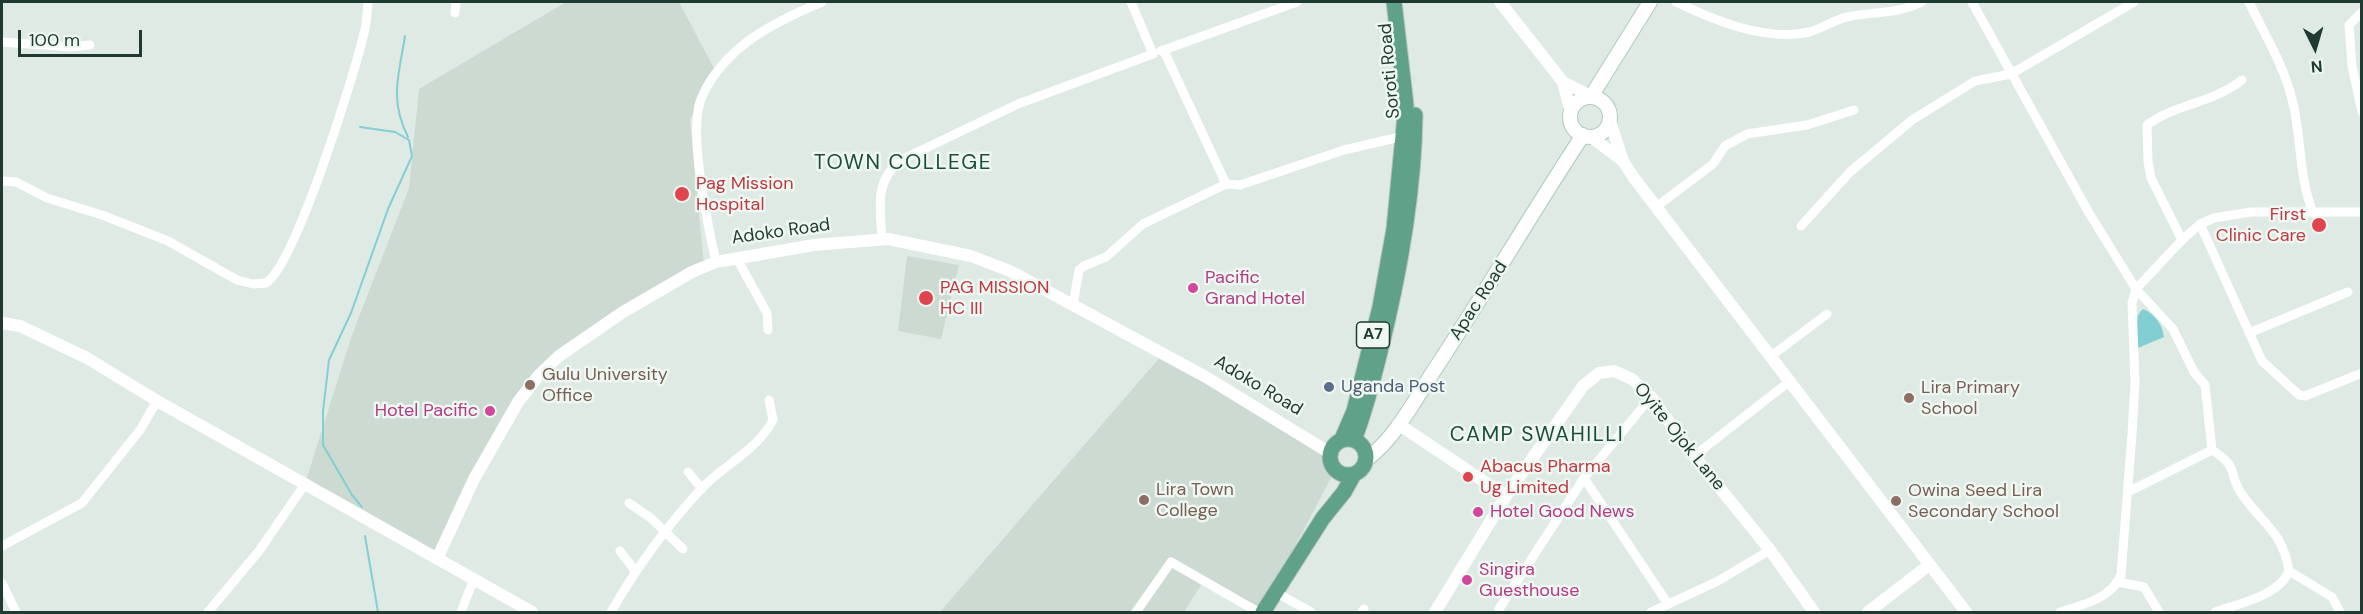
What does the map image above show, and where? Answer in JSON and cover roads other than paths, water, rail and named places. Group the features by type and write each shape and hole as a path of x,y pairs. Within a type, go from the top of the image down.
{"main road":[{"name":"Soroti Road","path":"1394,2 1405,76 1409,136"},
{"name":"Soroti Road","path":"1403,2 1414,76 1409,136"},
{"path":"1592,96 1608,108 1610,121 1602,132 1587,136 1573,126 1571,113 1578,102 1592,96 1650,2"},
{"name":"A7","path":"1330,453 1332,447 1348,439 1399,230 1409,136"},
{"name":"Apac Road","path":"1366,460 1382,446 1398,424 1505,261 1559,168 1587,136"},
{"path":"1330,453 1332,466 1348,474 1359,471 1366,460 1364,448 1348,439"},
{"path":"1261,612 1323,518 1348,474"}],"street":[{"path":"2,181 16,182 47,198 102,215 168,241 237,280 253,285 266,283 275,275 288,253 317,180 360,50 368,2"},
{"path":"455,13 456,2"},
{"path":"716,262 696,134 701,100 726,61 744,43 782,19 822,2"},
{"path":"1131,2 1153,54"},
{"path":"882,239 880,206 883,182 889,169 903,159 1018,104 1296,2"},
{"path":"1500,2 1563,82 1571,113"},
{"path":"1676,2 1720,20 1783,34 1810,32 1844,17 1895,12 1922,2"},
{"path":"1971,2 2089,213 2136,289 2173,329 2194,372 2205,386 2212,450"},
{"path":"1801,226 1850,172 1912,120 1975,81 2011,74 2134,2"},
{"path":"2249,2 2276,51 2287,82 2297,122 2301,174 2313,213"},
{"path":"2361,12 2349,26 2351,58 2361,111"},
{"path":"2,42 72,47 90,45"},
{"path":"1164,51 1226,184"},
{"path":"2182,240 2151,178 2147,125 2158,117 2208,101 2242,80"},
{"path":"1563,82 1592,96"},
{"path":"1656,207 1713,164 1725,146 1747,134 1807,125 1854,110"},
{"path":"1610,121 1623,160 1656,207 1966,612"},
{"path":"1073,305 1079,270 1106,257 1143,224 1226,184 1240,185 1344,150 1409,136"},
{"path":"1587,136 1623,160"},
{"path":"2060,612 2096,600 2118,582 2124,557 2134,382 2132,303 2136,289 2200,224 2229,214 2361,212"},
{"path":"2200,224 2262,361 2299,395 2310,395 2361,373"},
{"name":"Adoko Road","path":"437,559 479,469 518,402 539,375 559,356 670,282 716,262 784,248 882,239 971,256 1010,271 1197,372 1330,453"},
{"path":"736,257 767,313 768,330"},
{"path":"2249,333 2348,292"},
{"path":"1770,357 1827,314"},
{"path":"2,323 20,326 87,358 157,401 473,581 532,612"},
{"name":"Oyite Ojok Lane","path":"1435,612 1506,496 1584,386 1599,373 1614,371 1632,379 1651,397 1694,456 1770,550 1814,612"},
{"path":"1694,456 1790,381"},
{"path":"1499,609 1584,478 1651,397"},
{"path":"611,612 666,531 702,489 760,440 773,420 769,400"},
{"path":"2,546 82,503 140,430 157,401"},
{"path":"1398,424 1506,496"},
{"path":"2128,492 2212,450"},
{"path":"2212,450 2229,461 2241,494 2264,519 2281,545 2289,571 2286,578 2269,591 2215,612"},
{"path":"688,472 702,489"},
{"path":"1584,478 1668,604"},
{"path":"208,612 259,551 305,484"},
{"path":"629,503 666,531 683,549"},
{"path":"1651,612 1718,580 1770,550"},
{"path":"620,551 636,572"},
{"path":"1136,612 1171,562 1261,612"},
{"path":"1868,612 1929,565"},
{"path":"2289,571 2332,597 2340,612"},
{"path":"461,612 473,581"},
{"path":"2118,582 2144,587 2159,612"},
{"path":"2,583 16,612"},
{"path":"1275,592 1311,612"}],"water":[{"path":"2143,309 2157,320 2164,337 2138,348 2137,322"}],"waterway":[{"path":"405,36 398,75 397,99 402,123 408,137"},
{"path":"360,127 395,132 409,140 412,156 388,209 351,313 329,360 323,411 323,445 352,495 362,507"},
{"path":"365,536 378,612"}],"place":[{"name":"Pag Mission Hospital","path":"682,194"},
{"name":"First Clinic Care","path":"2319,225"},
{"name":"Pacific Grand Hotel","path":"1193,288"},
{"name":"PAG MISSION HC III","path":"926,298"},
{"name":"Gulu University Office","path":"530,385"},
{"name":"Uganda Post","path":"1329,387"},
{"name":"Lira Primary School","path":"1909,398"},
{"name":"Hotel Pacific","path":"490,411"},
{"name":"Abacus Pharma Ug Limited","path":"1468,477"},
{"name":"Lira Town College","path":"1144,500"},
{"name":"Owina Seed Lira Secondary School","path":"1896,501"},
{"name":"Hotel Good News","path":"1478,512"},
{"name":"Singira Guesthouse","path":"1467,580"}],"district":[{"name":"TOWN COLLEGE","path":"903,163"},
{"name":"CAMP SWAHILLI","path":"1537,435"}]}
